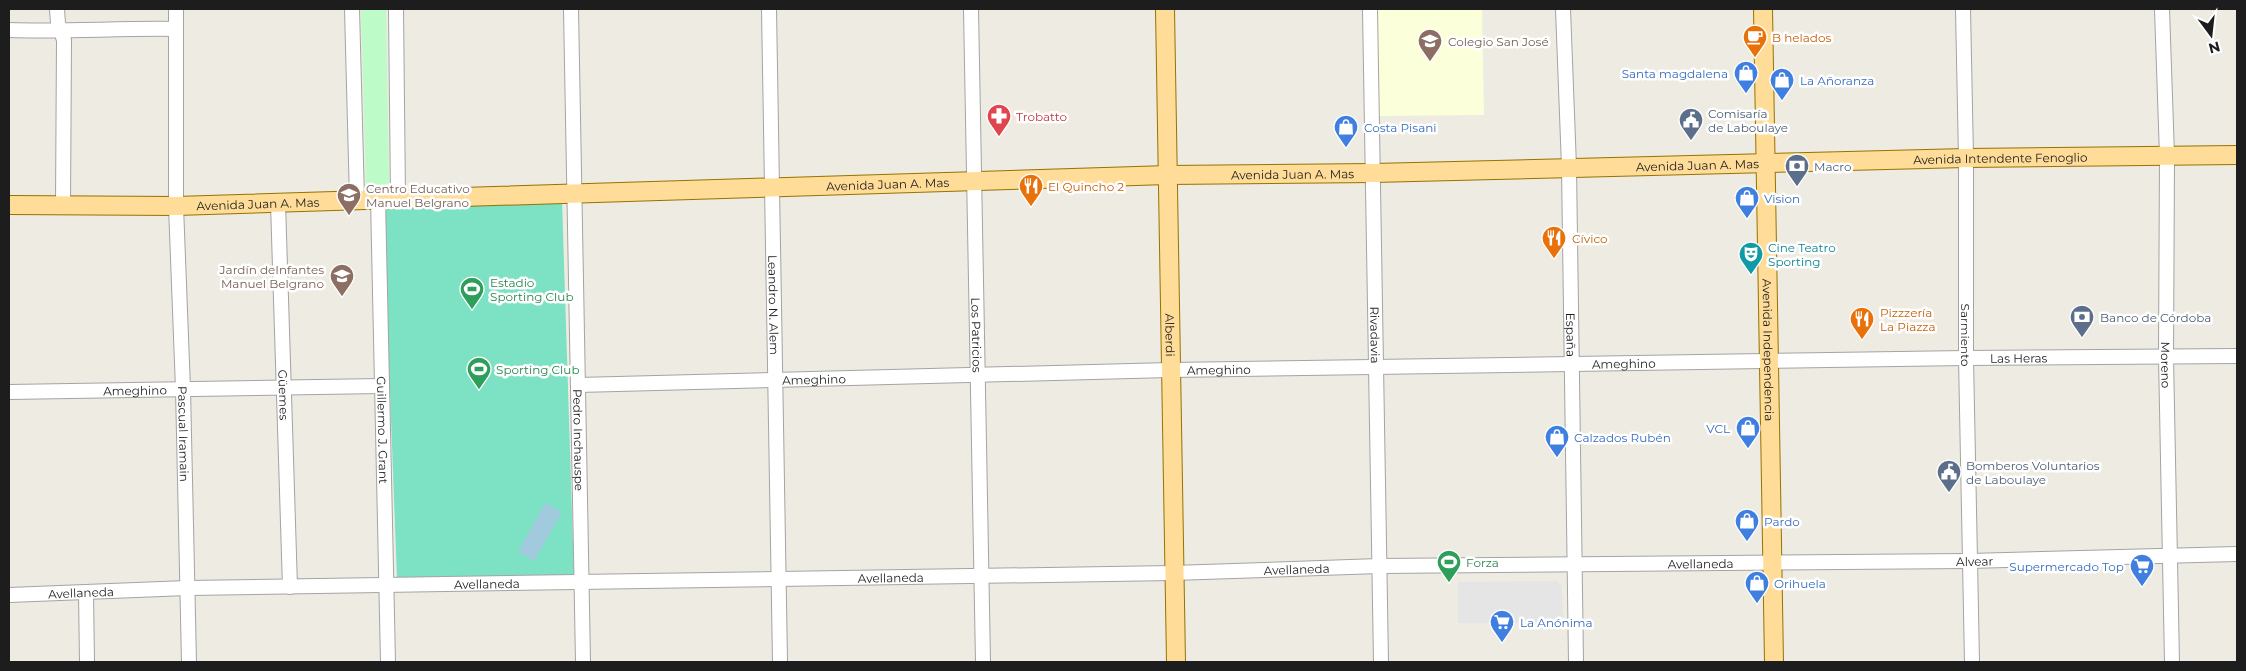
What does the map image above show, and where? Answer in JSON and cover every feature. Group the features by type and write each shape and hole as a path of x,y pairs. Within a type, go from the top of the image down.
{"main road":[{"name":"Alberdi","path":"1165,9 1173,573 1176,662"},
{"name":"Avenida Independencia","path":"1763,9 1774,662"},
{"name":"Avenida Intendente Fenoglio","path":"1765,164 1966,158 2237,155"},
{"name":"Avenida Juan A. Mas","path":"9,206 176,206 398,198 574,195 974,180 1765,164"}],"street":[{"path":"57,9 58,23 64,40 62,205"},
{"name":"Pascual Iramain","path":"176,9 176,206 183,389 189,662"},
{"path":"352,9 357,200"},
{"path":"396,9 398,198"},
{"name":"Pedro Inchauspe","path":"571,9 583,662"},
{"name":"Leandro N. Alem","path":"769,9 780,662"},
{"name":"Los Patricios","path":"971,9 983,662"},
{"name":"Rivadavia","path":"1370,9 1381,662"},
{"name":"España","path":"1563,9 1569,167 1576,662"},
{"name":"Sarmiento","path":"1962,9 1966,158 1966,358 1972,662"},
{"name":"Moreno","path":"2162,9 2167,156 2166,357 2172,662"},
{"path":"9,30 61,32 110,28 176,29"},
{"name":"Guillermo J. Grant","path":"378,199 388,662"},
{"name":"Güemes","path":"278,202 290,587"},
{"name":"Las Heras","path":"1770,362 2237,356"},
{"name":"Ameghino","path":"578,385 1377,366 1770,362"},
{"name":"Ameghino","path":"9,392 382,386"},
{"name":"Alvear","path":"1773,561 1969,561 2237,554"},
{"name":"Avellaneda","path":"9,595 187,588 1173,573 1380,566 1773,561"},
{"path":"86,593 87,662"}],"shaded area":[{"name":"Colegio San José","path":"1377,9 1482,9 1484,115 1378,116"},
{"path":"1556,581 1562,586 1563,623 1458,623 1458,582"}],"green space":[{"path":"361,9 386,9 389,182 378,199 366,183"},
{"name":"Sporting Club","path":"562,200 574,576 397,579 383,204"}],"water":[{"path":"545,503 562,512 534,561 518,552"}],"place":[{"name":"B helados","path":"1755,58"},
{"name":"Colegio San José","path":"1430,62"},
{"name":"Santa magdalena","path":"1746,94"},
{"name":"La Añoranza","path":"1782,101"},
{"name":"Trobatto","path":"999,137"},
{"name":"Comisaría de Laboulaye","path":"1691,141"},
{"name":"Costa Pisani","path":"1346,148"},
{"name":"Macro","path":"1797,187"},
{"name":"El Quincho 2","path":"1031,207"},
{"name":"Centro Educativo Manuel Belgrano","path":"349,216"},
{"name":"Vision","path":"1747,219"},
{"name":"Cívico","path":"1554,259"},
{"name":"Cine Teatro Sporting","path":"1751,275"},
{"name":"Jardín deInfantes Manuel Belgrano","path":"342,297"},
{"name":"Estadio Sporting Club","path":"472,310"},
{"name":"Banco de Córdoba","path":"2082,338"},
{"name":"Pizzzería La Piazza","path":"1862,340"},
{"name":"Sporting Club","path":"479,390"},
{"name":"VCL","path":"1748,449"},
{"name":"Calzados Rubén","path":"1557,458"},
{"name":"Bomberos Voluntarios de Laboulaye","path":"1949,493"},
{"name":"Pardo","path":"1747,542"},
{"name":"Forza","path":"1449,583"},
{"name":"Supermercado Top","path":"2142,587"},
{"name":"Orihuela","path":"1757,604"},
{"name":"La Anónima","path":"1502,643"}]}
